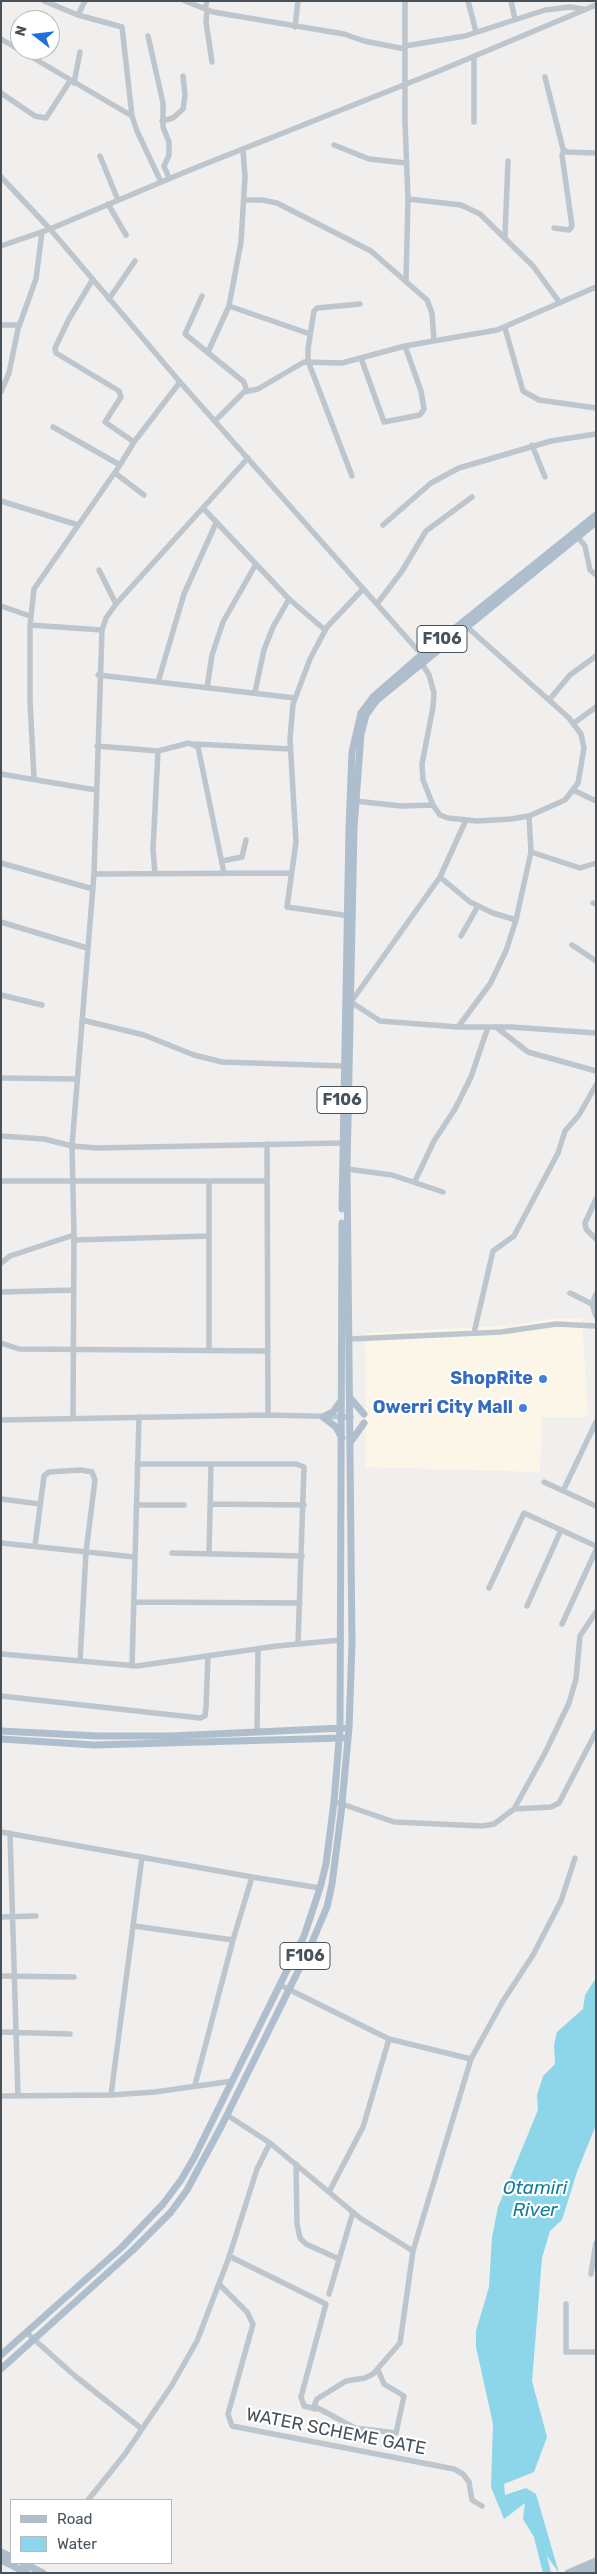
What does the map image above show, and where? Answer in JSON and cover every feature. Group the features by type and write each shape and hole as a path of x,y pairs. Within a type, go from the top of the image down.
{"main road":[{"name":"F106","path":"351,829 358,753 366,715 377,700 422,659 596,515"},
{"name":"F106","path":"1,2369 133,2250 171,2212 202,2166 322,1919 330,1896 342,1804 349,1728 352,1644 350,1339 342,1143 351,1002 352,752 362,713 373,697 466,626 596,522"},
{"name":"F106","path":"1,2355 122,2247 163,2204 194,2158 304,1936 326,1864 334,1802 340,1728 342,1400 347,1169 346,1090 343,1066 350,916"},
{"path":"350,1399 364,1414"},
{"path":"342,1400 338,1408 323,1418 336,1427 342,1438"},
{"path":"351,1442 364,1423"},
{"path":"1,1730 98,1736 349,1728"},
{"path":"1,1739 94,1745 348,1738"},
{"path":"1,2560 27,2573"},
{"path":"568,2573 596,2561"},
{"path":"25,2564 43,2573"},
{"path":"583,2573 596,2568"}],"street":[{"path":"44,1 78,15 118,26 124,30 132,116 161,182"},
{"path":"78,15 84,1"},
{"path":"185,1 206,10 295,28 344,34 364,41 405,47 476,32 545,10 570,6 583,10"},
{"path":"207,1 206,10 212,62"},
{"path":"295,28 298,1"},
{"path":"405,1 408,199 406,281"},
{"path":"468,1 476,32"},
{"path":"511,1 515,20"},
{"path":"1,246 50,229 169,178 243,150 596,5"},
{"path":"148,36 163,103 162,121 169,142 169,155 164,166 169,178"},
{"path":"1,39 132,116"},
{"path":"1,93 35,116 46,118 72,82 80,52"},
{"path":"474,56 474,122"},
{"path":"162,121 174,118 183,109 185,95 183,76"},
{"path":"545,77 564,150 562,155 572,226 568,230 554,228"},
{"path":"334,145 369,159 406,163"},
{"path":"208,352 228,306 241,242 245,177 243,150"},
{"path":"564,150 567,152 596,152"},
{"path":"100,156 118,200"},
{"path":"505,236 508,161"},
{"path":"1,177 50,229 180,382 377,604 422,659 434,693 434,707 422,764 424,780 433,805 440,815 466,820 511,819 529,816 565,800 578,783 584,748 574,723 466,626"},
{"path":"408,199 469,208 480,214 505,236 540,273 560,303"},
{"path":"244,200 270,200 371,251 406,281 430,306 434,340"},
{"path":"108,204 126,235"},
{"path":"1,392 9,373 19,326 36,279 42,232"},
{"path":"109,298 135,261"},
{"path":"93,279 69,319 55,348 56,353 120,391 121,397 105,422 134,442"},
{"path":"216,421 247,391 258,389 296,365 308,361 337,363 405,346 505,328 596,287"},
{"path":"202,296 185,334 244,382 247,391"},
{"path":"352,476 308,361 314,311 318,308 360,304"},
{"path":"228,306 310,334"},
{"path":"1,325 19,326"},
{"path":"505,328 523,391 539,400 596,408"},
{"path":"361,358 384,422 420,415 424,409 421,390 405,346"},
{"path":"34,778 30,701 30,616 34,589 115,473 134,442 180,382"},
{"path":"53,427 120,465"},
{"path":"384,525 440,478 466,466 532,446 596,434"},
{"path":"532,446 545,477"},
{"path":"73,1419 74,1237 72,1146 94,874 98,675 102,630 106,618 116,604 248,458"},
{"path":"115,473 144,495"},
{"path":"377,604 411,558 426,531 472,497"},
{"path":"1,501 78,525"},
{"path":"203,508 289,599 325,630"},
{"path":"158,682 184,594 216,523"},
{"path":"577,536 585,546 590,570 596,575"},
{"path":"207,688 212,655 223,622 256,564"},
{"path":"100,570 116,604"},
{"path":"350,916 287,907 296,827 290,749 291,717 295,698 310,658 325,630 363,589"},
{"path":"255,692 260,665 272,627 289,599"},
{"path":"1,606 30,616"},
{"path":"30,625 102,630"},
{"path":"549,700 570,675 596,656"},
{"path":"98,675 295,698"},
{"path":"574,723 596,707"},
{"path":"97,746 158,751 195,744 290,749"},
{"path":"195,744 198,747 224,872"},
{"path":"155,874 153,849 158,751"},
{"path":"1,774 34,778 96,790"},
{"path":"573,790 596,802"},
{"path":"355,801 401,806 433,805"},
{"path":"458,1027 490,984 506,951 516,920 531,852 529,816"},
{"path":"466,820 440,877 351,1002 380,1021 596,1034"},
{"path":"222,861 242,857 246,840"},
{"path":"531,852 580,868 596,863"},
{"path":"1,863 93,889"},
{"path":"94,874 291,873"},
{"path":"440,877 478,906 516,920"},
{"path":"461,936 478,906"},
{"path":"1,922 87,948"},
{"path":"572,945 596,962"},
{"path":"1,995 42,1005"},
{"path":"82,1020 151,1037 194,1055 222,1062 343,1066"},
{"path":"415,1181 434,1141 455,1109 471,1077 488,1027"},
{"path":"496,1027 528,1052 596,1071"},
{"path":"1,1078 76,1079"},
{"path":"474,1333 493,1250 514,1236 558,1153 565,1131 579,1115 596,1085"},
{"path":"1,1136 52,1140 72,1146 97,1148 342,1143"},
{"path":"267,1144 268,1415"},
{"path":"347,1169 415,1181 443,1192"},
{"path":"1,1181 267,1181"},
{"path":"209,1182 209,1350"},
{"path":"596,1199 585,1223 586,1229 596,1239"},
{"path":"1,1263 10,1256 74,1237 209,1236"},
{"path":"1,1292 74,1290"},
{"path":"570,1293 592,1304"},
{"path":"596,1294 592,1304 596,1316"},
{"path":"350,1339 501,1332 556,1324 596,1326"},
{"path":"1,1343 20,1348 268,1351"},
{"path":"1,1420 268,1415 323,1418 351,1417"},
{"path":"132,1666 139,1417"},
{"path":"563,1491 596,1422"},
{"path":"137,1464 302,1465 305,1474 298,1643"},
{"path":"209,1554 211,1464"},
{"path":"35,1546 42,1481 49,1472 82,1470 92,1472 95,1480 86,1552 80,1661"},
{"path":"544,1482 596,1506"},
{"path":"1,1499 40,1504"},
{"path":"210,1504 304,1505"},
{"path":"136,1505 184,1505"},
{"path":"489,1588 524,1513 596,1546"},
{"path":"527,1606 560,1530"},
{"path":"1,1542 135,1557"},
{"path":"562,1624 596,1550"},
{"path":"172,1553 302,1556"},
{"path":"134,1602 300,1603"},
{"path":"334,1802 394,1822 482,1826 494,1824 514,1809 553,1738 569,1703 576,1679 580,1636 596,1612"},
{"path":"1,1654 132,1666 298,1643 341,1640"},
{"path":"257,1732 258,1649"},
{"path":"1,1696 200,1718 205,1716 208,1656"},
{"path":"514,1809 551,1808 558,1803 596,1732"},
{"path":"1,1832 320,1888"},
{"path":"10,1833 18,2096"},
{"path":"111,2095 142,1857"},
{"path":"316,2409 314,2406 317,2399 346,2381 365,2378 378,2370 402,2338 413,2251 471,2059 493,2017 533,1955 561,1901 575,1858"},
{"path":"195,2085 252,1876"},
{"path":"1,1917 36,1916"},
{"path":"134,1926 233,1940"},
{"path":"1,1976 74,1977"},
{"path":"280,1985 389,2038 471,2059"},
{"path":"1,2032 70,2034"},
{"path":"329,2192 345,2165 366,2119 389,2038"},
{"path":"1,2096 111,2095 155,2092 233,2081"},
{"path":"227,2116 270,2143 353,2212 413,2251"},
{"path":"89,2499 125,2454 197,2341 229,2256 254,2178 270,2143"},
{"path":"296,2164 297,2224 300,2238 306,2244 339,2258"},
{"path":"329,2294 353,2212"},
{"path":"591,2274 596,2243"},
{"path":"229,2256 326,2304 301,2397 304,2406 316,2409 355,2428 396,2433 404,2396 384,2384 378,2370"},
{"name":"WATER SCHEME GATE","path":"219,2284 247,2312 253,2324 228,2414 232,2426 454,2470 463,2474 469,2482 472,2500 482,2506"},
{"path":"566,2304 566,2352 596,2352"},
{"path":"27,2333 75,2376 142,2429"}],"shaded area":[{"path":"550,1319 582,1319 588,1417 542,1417 540,1472 366,1467 365,1333 516,1325"}],"water":[{"name":"Otamiri River","path":"596,1978 596,2125 577,2172 562,2220 550,2231 542,2258 532,2381 547,2437 534,2472 504,2484 505,2495 526,2488 536,2494 559,2573 547,2556 551,2573 543,2573 534,2537 523,2519 525,2503 504,2519 491,2487 493,2424 476,2347 476,2331 489,2287 492,2237 498,2207 538,2110 537,2095 543,2076 555,2064 554,2045 557,2032 583,2009 585,1995"}],"place":[{"name":"ShopRite","path":"543,1379"},
{"name":"Owerri City Mall","path":"523,1408"}]}
